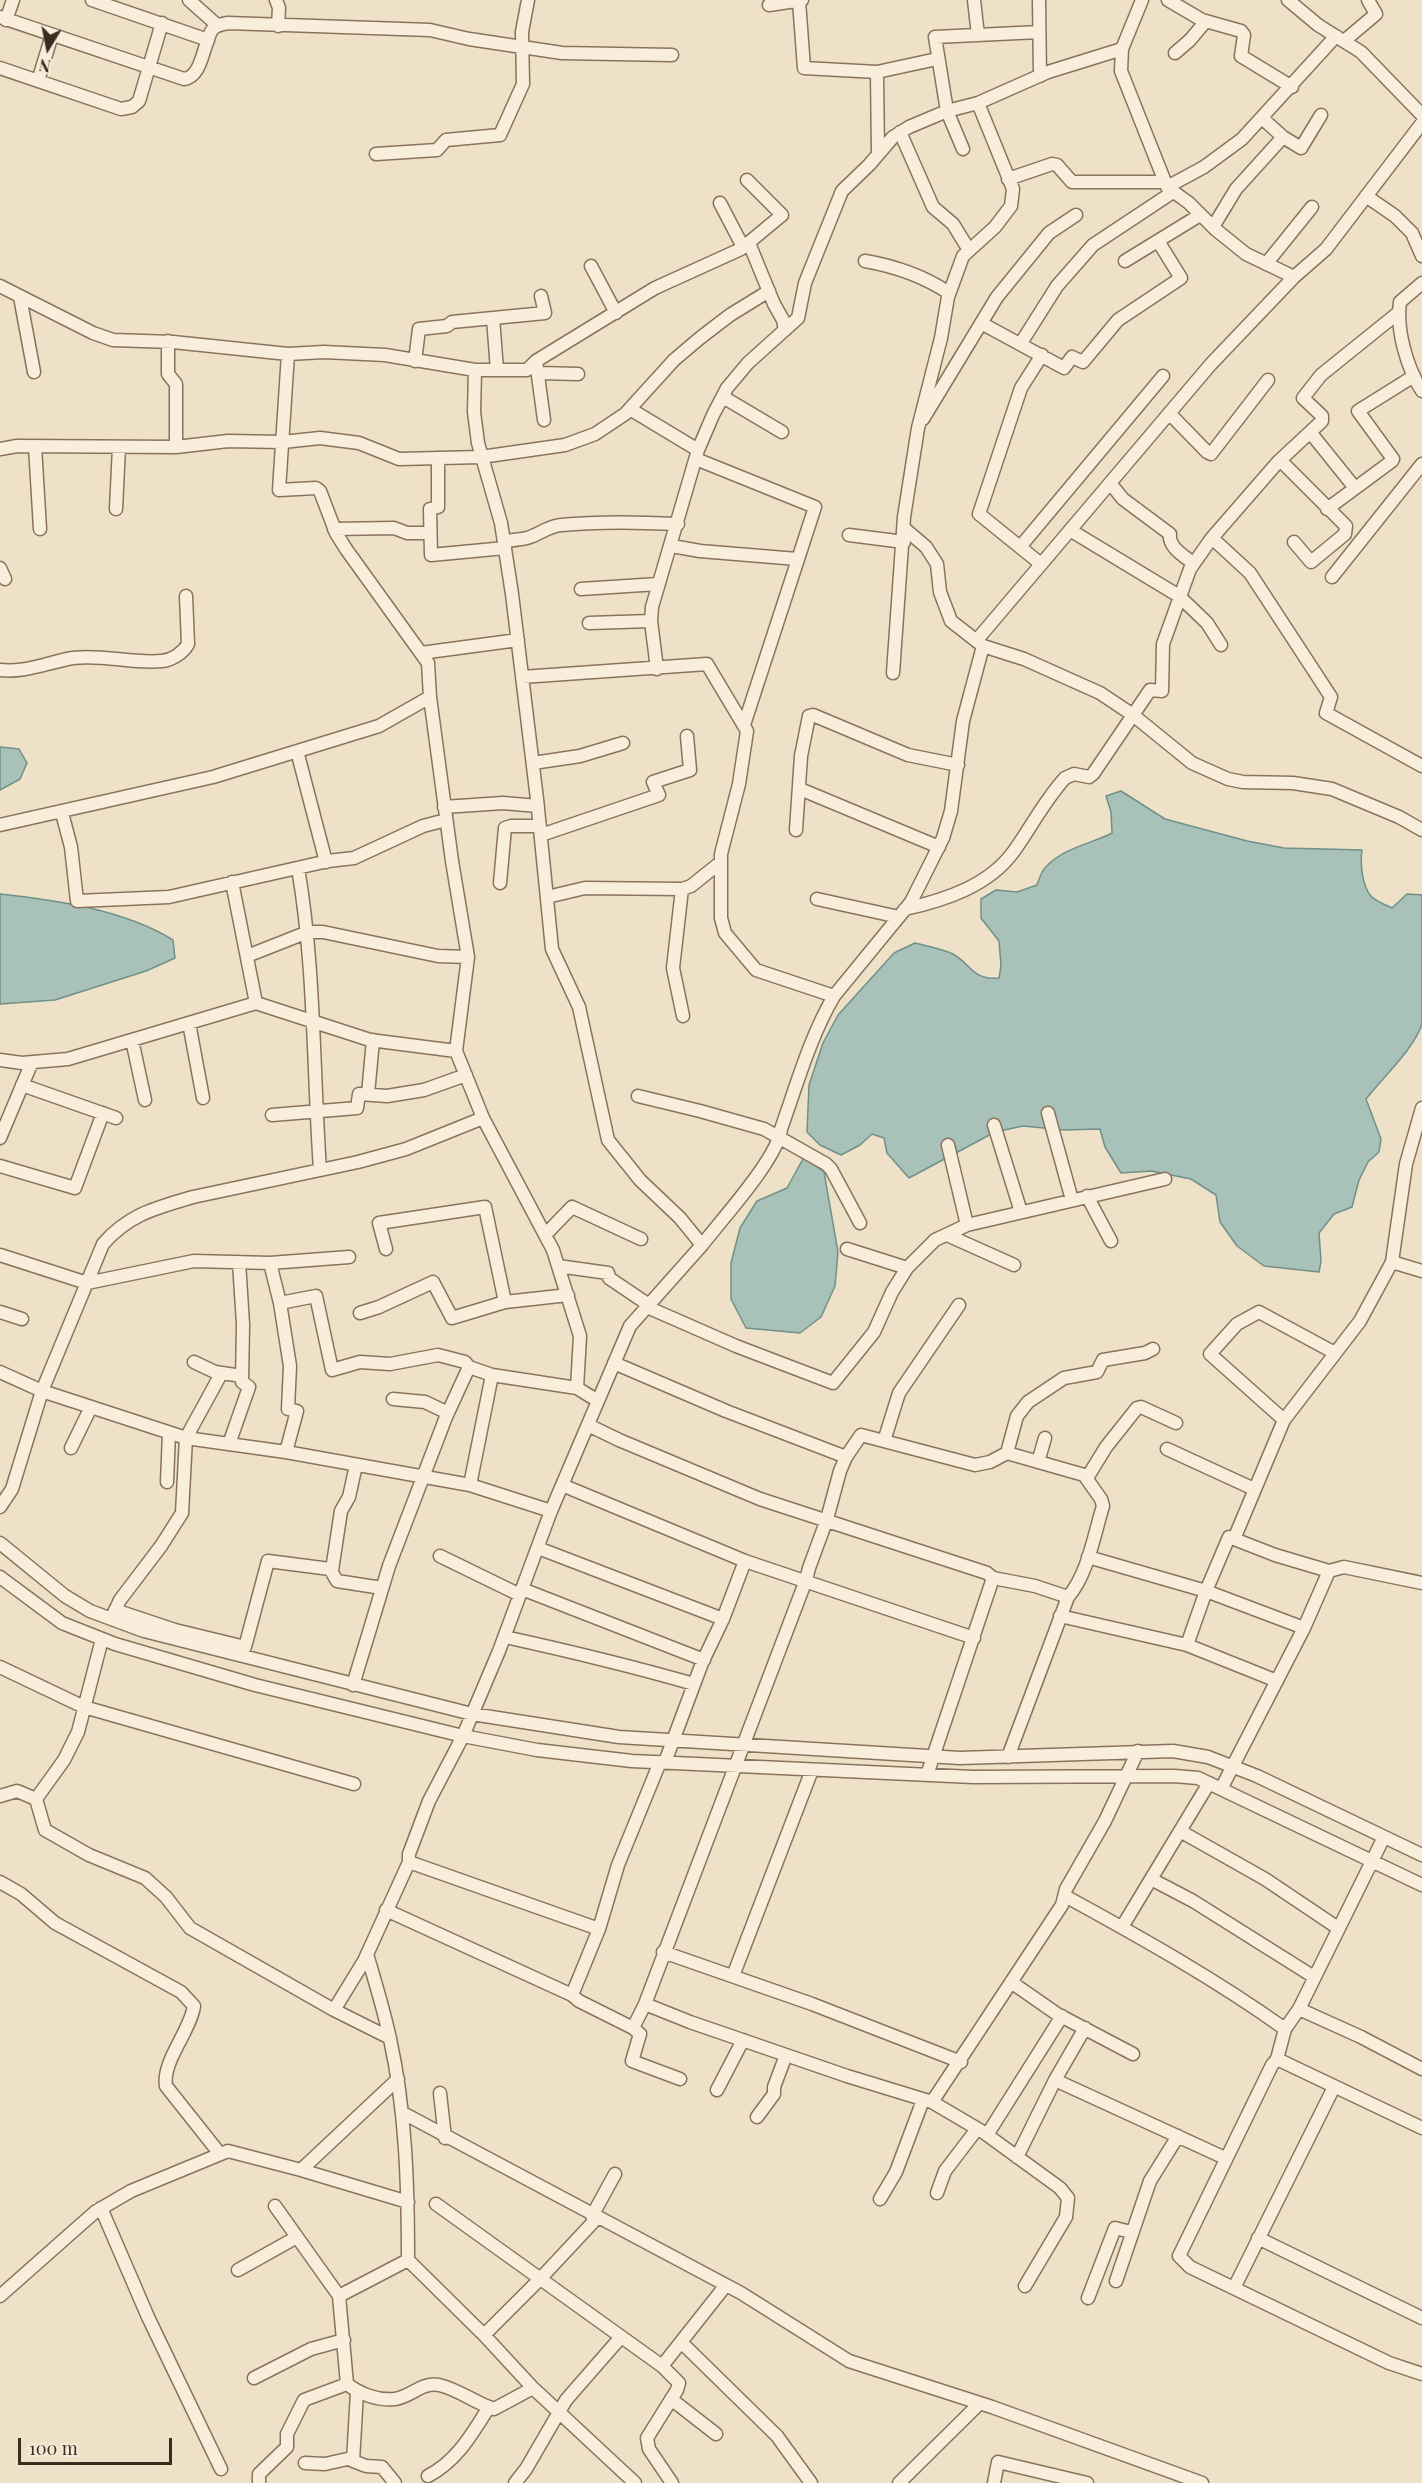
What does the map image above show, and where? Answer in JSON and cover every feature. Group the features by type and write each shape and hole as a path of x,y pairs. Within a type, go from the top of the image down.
{"street":[{"path":"12,0 3,19 184,79 195,74 210,30 217,25 228,23 430,30 522,48 562,53 672,55"},
{"path":"92,0 208,40"},
{"path":"189,0 217,25"},
{"path":"276,0 279,8 278,26"},
{"path":"376,154 437,150 446,140 500,135 523,84 522,33 528,0"},
{"path":"769,5 800,0 804,68 877,72 937,59"},
{"path":"974,0 978,35"},
{"path":"1039,0 1040,76"},
{"path":"1142,0 1122,49 1121,71 1168,187 1246,254 1294,278"},
{"path":"1288,0 1318,26 1361,52 1422,115"},
{"path":"1021,343 1057,286 1093,245 1168,187 1204,167 1242,140 1340,39 1376,14 1368,0"},
{"path":"1175,2 1206,21 1241,31 1244,35 1240,56 1292,87"},
{"path":"1175,52 1190,40 1206,21"},
{"path":"0,68 121,109 132,107 139,101 162,23"},
{"path":"963,149 947,111 935,37 1039,32"},
{"path":"39,81 52,35"},
{"path":"657,669 651,621 658,584 672,546 697,455 723,397 748,363 798,318 805,283 842,191 900,132 947,111 978,103 1040,76 1122,49"},
{"path":"877,72 878,154"},
{"path":"893,673 905,529 904,517 918,428 950,293 963,256 995,227 1011,206 1013,189 978,103"},
{"path":"1262,118 1283,137 1301,148 1321,115"},
{"path":"334,2010 367,1954 409,1862 409,1854 429,1802 463,1736 505,1637 551,1511 630,1326 702,1245 762,1167 780,1138 781,1129 808,1052 834,996 911,902 939,847 951,811 963,720 980,643 1041,564 1211,364 1294,278 1326,249 1422,123"},
{"path":"900,132 933,207 953,224 969,249"},
{"path":"1213,227 1236,189 1283,137"},
{"path":"1008,179 1052,164 1057,165 1072,182 1168,187"},
{"path":"0,286 93,333 113,340 168,341 288,354 324,352 385,355 415,362 475,370 527,370 538,367 655,288 746,245 782,215 747,180"},
{"path":"1366,196 1417,231 1422,256"},
{"path":"720,203 746,245 783,320 785,330"},
{"path":"1266,264 1312,207"},
{"path":"918,428 997,297 1050,233 1076,215"},
{"path":"1125,261 1200,215"},
{"path":"981,323 1064,368 1072,357 1083,362 1118,320 1181,278 1158,241"},
{"path":"865,261 883,264 915,276 950,293"},
{"path":"591,266 616,313"},
{"path":"1422,283 1400,302 1398,313 1402,341 1414,376 1422,391"},
{"path":"0,449 17,446 176,447 228,441 283,442 320,438 359,443 399,459 481,457 564,445 595,434 625,414 674,360 730,315 769,291"},
{"path":"415,362 418,329 447,326 452,322 545,313 541,296"},
{"path":"20,297 34,372"},
{"path":"817,899 902,913 959,892 993,873 1014,850 1065,778 1074,774 1089,777 1093,774 1150,690 1162,691 1163,644 1179,596 1193,564 1212,538 1280,460 1322,421 1322,416 1303,398 1321,375 1398,313"},
{"path":"493,318 497,370"},
{"path":"168,341 168,374 176,384 176,447"},
{"path":"288,354 279,490 316,488 320,491 334,529 346,549 428,663 431,678 430,698 445,813 468,957 456,1051 483,1119 545,1235 558,1266 580,1336 577,1388"},
{"path":"1041,564 979,514 1021,388 1042,355"},
{"path":"538,367 578,374"},
{"path":"538,367 544,420"},
{"path":"475,370 474,412 481,457 501,523 518,640 552,949 579,1007 608,1140 640,1180 680,1218 702,1245"},
{"path":"1020,547 1163,376"},
{"path":"1327,509 1392,459 1358,411 1414,376"},
{"path":"1169,413 1207,452 1212,454 1268,380"},
{"path":"723,397 782,432"},
{"path":"630,409 697,455 815,507 744,726"},
{"path":"1310,432 1355,489"},
{"path":"35,446 40,529"},
{"path":"116,509 119,447"},
{"path":"438,458 438,507 430,509 431,555 504,545 529,537 546,528 561,525 580,525 594,521 678,524"},
{"path":"1280,460 1327,509 1347,526 1345,534 1311,562 1294,542"},
{"path":"1332,577 1422,464"},
{"path":"1110,483 1123,499 1170,534 1169,539 1172,545 1193,564"},
{"path":"334,529 394,528 407,533 430,532"},
{"path":"905,529 926,547 937,564 940,592 951,621 980,643 1024,659 1090,689 1134,715 1192,763 1228,779 1293,783 1332,789 1408,821 1422,830"},
{"path":"1070,530 1179,596 1207,623 1221,645"},
{"path":"849,535 904,542"},
{"path":"1212,538 1250,573 1278,614 1330,697 1326,713 1422,766"},
{"path":"672,546 700,551 797,559"},
{"path":"581,589 658,584"},
{"path":"0,670 16,670 74,658 117,658 164,662 179,655 188,644 186,597"},
{"path":"589,623 651,621"},
{"path":"421,653 518,640"},
{"path":"522,677 707,664 747,731 739,784 721,862 721,918 725,933 756,970 834,996"},
{"path":"0,825 62,813 213,777 379,726 430,698"},
{"path":"796,831 804,737 810,716 813,715 908,755 958,765"},
{"path":"500,883 505,828 511,826 540,831 659,795 653,782 690,770 687,736"},
{"path":"533,763 580,756 623,743"},
{"path":"297,750 326,862"},
{"path":"800,789 939,847"},
{"path":"62,813 71,847 77,901 169,897 326,862 354,858 423,826 445,813 503,803 538,806"},
{"path":"547,897 580,888 682,889 691,886 721,862"},
{"path":"298,868 308,932 315,1112 320,1170"},
{"path":"232,882 256,1003"},
{"path":"682,889 673,968 683,1016"},
{"path":"247,956 308,932 338,935 438,956 468,957"},
{"path":"0,1060 32,1062 68,1059 256,1003 373,1040 456,1051"},
{"path":"189,1023 203,1098"},
{"path":"132,1040 145,1100"},
{"path":"368,1094 373,1040"},
{"path":"0,1138 32,1062"},
{"path":"272,1114 357,1108 359,1095 387,1096 423,1090 466,1075"},
{"path":"22,1085 116,1118"},
{"path":"638,1096 764,1129 780,1138 831,1168 860,1223"},
{"path":"1234,1539 1284,1420 1360,1321 1392,1262 1406,1164 1422,1108"},
{"path":"0,1166 75,1188 103,1113"},
{"path":"1048,1113 1072,1200"},
{"path":"0,1507 12,1489 42,1391 103,1244 117,1228 148,1211 193,1197 358,1162 406,1149 483,1119"},
{"path":"994,1125 1021,1212"},
{"path":"948,1145 967,1225"},
{"path":"558,1266 608,1273 609,1278 648,1306 736,1346 833,1383 874,1332 892,1292 907,1268 935,1240 967,1225 1165,1179"},
{"path":"1087,1196 1111,1240"},
{"path":"545,1235 572,1207 641,1239"},
{"path":"386,1249 379,1223 485,1208 505,1302"},
{"path":"947,1235 1014,1265"},
{"path":"847,1249 907,1268"},
{"path":"0,1255 87,1283 194,1261 270,1263 349,1257"},
{"path":"229,1444 249,1387 242,1382 243,1324 239,1262"},
{"path":"1392,1262 1422,1271"},
{"path":"270,1263 280,1303 290,1366 288,1408 297,1411 286,1452"},
{"path":"360,1313 379,1307 433,1282 452,1318 505,1302 568,1295"},
{"path":"280,1303 316,1296 332,1370 360,1362 390,1364 438,1355 465,1362 469,1367 492,1375 577,1388 598,1401"},
{"path":"884,1441 892,1411 904,1385 959,1305"},
{"path":"0,1312 22,1319"},
{"path":"1284,1420 1210,1354 1237,1324 1258,1312 1335,1353"},
{"path":"1007,1453 1017,1416 1028,1402 1064,1378 1097,1372 1103,1360 1145,1353 1153,1349"},
{"path":"194,1362 221,1374 242,1376"},
{"path":"614,1363 726,1411 846,1457"},
{"path":"353,1685 382,1588 448,1413 469,1367"},
{"path":"0,1372 42,1391 186,1438 286,1452 470,1485 551,1511"},
{"path":"113,1614 120,1600 161,1546 182,1513 186,1438 221,1374"},
{"path":"470,1485 492,1375"},
{"path":"393,1399 425,1402 448,1413"},
{"path":"71,1448 91,1407"},
{"path":"1086,1478 1106,1446 1137,1408 1142,1407 1176,1424"},
{"path":"588,1425 760,1499 987,1573 993,1578 1035,1586 1068,1597"},
{"path":"167,1482 169,1432"},
{"path":"633,2028 645,2004 806,1580 808,1568 827,1520 840,1471 846,1457 861,1436 975,1465 990,1462 1007,1453 1084,1475 1101,1499 1103,1506 1088,1557 1060,1616 1008,1757"},
{"path":"1038,1462 1045,1438"},
{"path":"1167,1449 1254,1489"},
{"path":"356,1465 349,1497 341,1511 332,1570 333,1577 337,1581 382,1588"},
{"path":"562,1485 745,1561 974,1638"},
{"path":"1187,1645 1228,1537 1329,1571 1344,1567 1422,1583"},
{"path":"0,1544 65,1596 90,1611 113,1614 245,1647 268,1561 332,1570"},
{"path":"537,1548 723,1619"},
{"path":"440,1556 521,1592 704,1660"},
{"path":"1088,1557 1206,1591 1304,1628"},
{"path":"572,1995 599,1929 618,1865 674,1741 694,1684 723,1619 745,1561"},
{"path":"1221,1789 1304,1628 1329,1571"},
{"path":"0,1577 62,1623 102,1638 255,1685 463,1736 537,1750 734,1767 973,1777 1174,1776 1198,1778 1422,1885"},
{"path":"927,1775 993,1578"},
{"path":"113,1614 144,1631 472,1714 619,1737 880,1751 960,1758 1173,1750 1208,1757 1234,1767 1422,1855"},
{"path":"1060,1616 1187,1645 1277,1681"},
{"path":"505,1637 570,1651 598,1661 624,1665 694,1684"},
{"path":"36,1799 64,1760 78,1732 102,1638"},
{"path":"0,1667 84,1707 354,1784"},
{"path":"876,1773 880,1751"},
{"path":"880,2199 896,2172 928,2101 961,2062 1062,1905 1066,1889 1106,1821 1138,1751"},
{"path":"733,1976 812,1770"},
{"path":"1122,1927 1209,1783"},
{"path":"0,1796 17,1791 36,1799"},
{"path":"36,1799 45,1830 89,1855 145,1878 166,1897 190,1928 334,2010 390,2038"},
{"path":"1180,1831 1265,1879 1338,1928"},
{"path":"1384,1837 1299,2009 1285,2029 1277,2059 1225,2158 1179,2256 1190,2267 1389,2363 1422,2374"},
{"path":"409,1862 599,1929"},
{"path":"1151,1879 1192,1901 1314,1977"},
{"path":"0,1882 21,1894 55,1923 181,1992 194,2006 192,2016 168,2068 166,2086 220,2154"},
{"path":"1065,1896 1242,1998 1285,2029"},
{"path":"386,1910 572,1995 579,2001 633,2028 640,2034 632,2061 680,2079"},
{"path":"663,1952 812,2004 961,2062"},
{"path":"367,1954 390,2038 403,2113 408,2202 408,2260 484,2335 533,2388 635,2483"},
{"path":"1011,1982 1062,2016 1133,2054"},
{"path":"645,2004 786,2055 928,2101 982,2132 1060,2188 1068,2198 1066,2217 1025,2286"},
{"path":"1299,2009 1361,2037 1422,2069"},
{"path":"937,2193 945,2171 982,2132 1062,2016"},
{"path":"1017,2157 1055,2080 1085,2028"},
{"path":"717,2090 743,2040"},
{"path":"757,2117 774,2094 774,2087 786,2055"},
{"path":"1277,2059 1422,2128"},
{"path":"300,2170 398,2079"},
{"path":"1055,2080 1225,2158"},
{"path":"1234,2288 1334,2086"},
{"path":"440,2093 445,2138"},
{"path":"403,2113 445,2138 726,2285 849,2361 981,2403 1202,2483"},
{"path":"1116,2282 1150,2181 1178,2136"},
{"path":"0,2296 101,2208 131,2191 228,2151 408,2202"},
{"path":"484,2335 540,2279 595,2217 615,2174"},
{"path":"436,2204 662,2366 679,2383 647,2438 647,2443 672,2483"},
{"path":"275,2206 339,2296 352,2388 353,2461 366,2466 381,2467 395,2483"},
{"path":"101,2208 148,2317 221,2469"},
{"path":"1088,2298 1115,2228 1131,2232"},
{"path":"238,2270 297,2237"},
{"path":"1258,2238 1422,2318"},
{"path":"339,2296 408,2260"},
{"path":"662,2366 726,2285"},
{"path":"515,2483 526,2469 566,2400 621,2337"},
{"path":"254,2378 310,2349 344,2340"},
{"path":"681,2342 777,2436 811,2483"},
{"path":"259,2483 259,2474 286,2446 287,2434 304,2400 352,2388 371,2397 396,2399 425,2385 439,2385 494,2409 533,2388"},
{"path":"671,2399 716,2434"},
{"path":"899,2483 981,2403"},
{"path":"428,2476 444,2468 459,2453 489,2407"},
{"path":"305,2463 325,2464 352,2458"},
{"path":"994,2483 998,2462 1040,2478 1087,2483"}],"water":[{"path":"0,747 19,749 27,763 20,779 0,790"},
{"path":"1121,791 1165,819 1247,841 1284,848 1362,850 1364,880 1373,898 1392,908 1407,894 1422,895 1422,1024 1405,1053 1366,1099 1381,1139 1379,1152 1368,1162 1359,1180 1352,1207 1334,1214 1319,1233 1321,1261 1319,1272 1264,1266 1237,1246 1220,1222 1216,1195 1191,1179 1151,1171 1121,1173 1105,1147 1100,1129 1064,1130 1023,1126 995,1132 909,1178 887,1153 884,1138 872,1134 860,1145 841,1155 820,1145 807,1132 809,1085 823,1043 838,1015 894,953 915,943 953,954 983,977 999,978 1001,966 999,941 981,918 981,899 996,890 1017,892 1037,885 1041,874 1052,861 1077,847 1112,833 1111,812 1106,796"},
{"path":"0,894 67,903 134,921 173,940 175,958 146,971 55,1000 0,1004"},
{"path":"804,1157 824,1172 838,1252 835,1286 821,1317 800,1333 746,1328 731,1299 731,1263 740,1228 757,1201 787,1188"}]}
